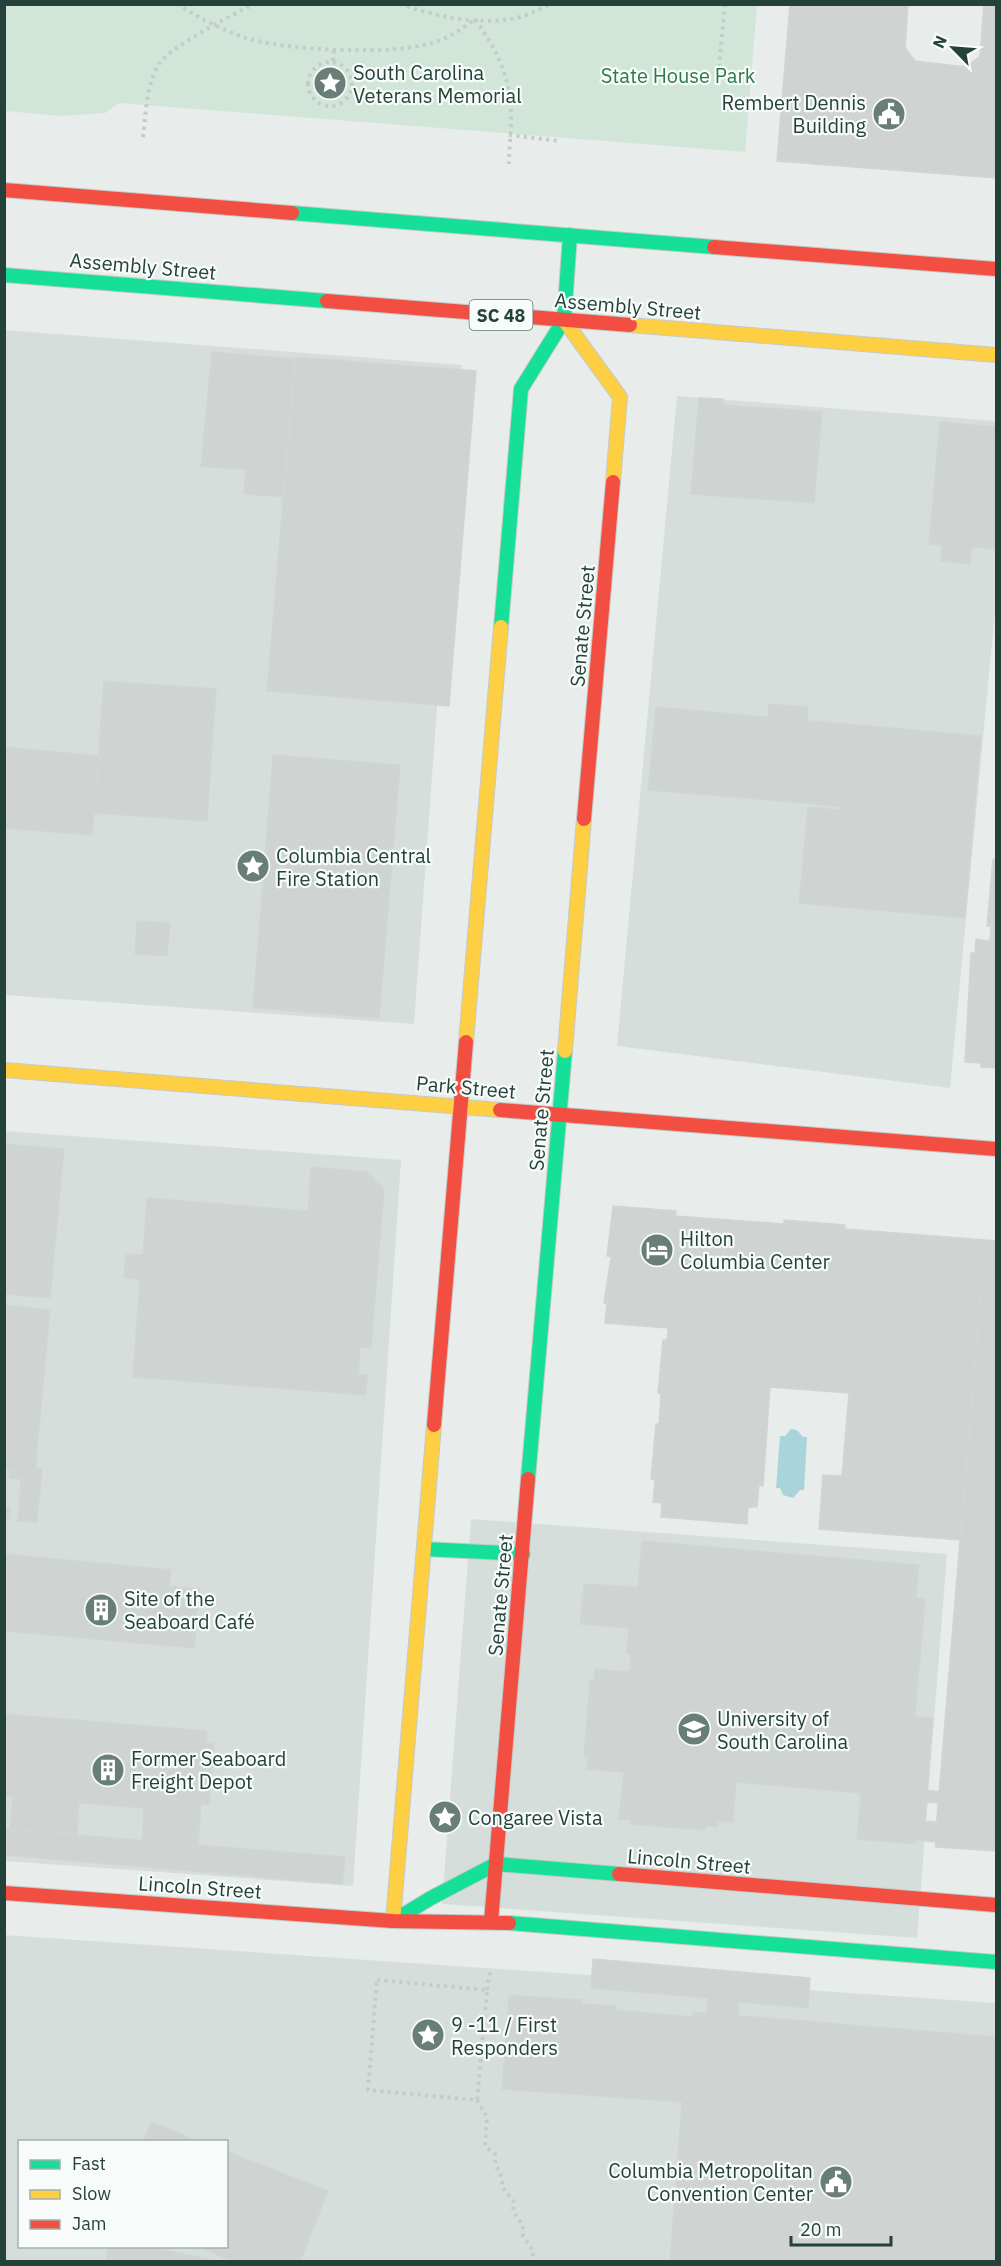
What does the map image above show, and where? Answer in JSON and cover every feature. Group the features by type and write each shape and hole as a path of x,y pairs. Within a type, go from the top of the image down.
{"street":[{"path":"4,190 996,269"},
{"path":"393,1921 521,389 564,320 570,235"},
{"name":"Assembly Street","path":"4,275 996,355"},
{"name":"Senate Street","path":"491,1922 620,397 564,320"},
{"name":"Park Street","path":"4,1070 996,1149"},
{"path":"424,1549 523,1554"},
{"path":"393,1921 430,1898 496,1864"},
{"name":"Lincoln Street","path":"496,1864 996,1905"},
{"name":"Lincoln Street","path":"4,1893 393,1921 522,1923 996,1962"}],"path":[{"path":"177,4 214,25 245,38 278,44 334,49 415,47 455,34 475,19"},
{"path":"143,137 148,94 152,79 164,57 214,25 254,4"},
{"path":"400,4 453,17 496,21 513,19 551,4"},
{"path":"719,67 725,4"},
{"path":"475,19 502,65 511,99 509,164"},
{"path":"333,61 334,49"},
{"path":"326,61 333,61 340,63 351,73 353,87 346,100 332,106 325,106 312,97 308,83 313,69 326,61"},
{"path":"509,135 559,141"},
{"path":"490,1972 477,2100 487,2117 485,2146 495,2154 494,2163 503,2178 502,2187 514,2202 513,2211 524,2226 523,2236 533,2252 533,2262"},
{"path":"477,2100 368,2090 377,1980 487,1990"}],"shaded area":[{"path":"4,330 462,365 414,1024 5,995"},
{"path":"677,396 996,421 996,601 950,1088 617,1046"},
{"path":"4,1131 401,1160 353,1886 5,1861"},
{"name":"University of South Carolina","path":"471,1519 947,1554 917,1938 442,1904"},
{"path":"4,1935 996,2003 996,2261 5,2261"}],"green space":[{"name":"State House Park","path":"4,5 757,5 745,152 119,103 105,113 62,116 5,111"}],"water":[{"path":"791,1429 807,1437 804,1490 800,1490 793,1498 783,1495 780,1488 776,1488 780,1436 785,1436"}],"building":[{"name":"Rembert Dennis Building","path":"790,4 908,4 905,48 915,61 966,67 980,56 984,4 996,4 996,178 777,161"},
{"path":"212,352 296,359 284,497 244,494 246,470 201,466"},
{"path":"295,357 476,371 449,706 267,691"},
{"path":"699,398 723,399 723,405 822,412 814,503 691,494"},
{"path":"940,422 996,427 996,549 972,547 970,564 941,561 942,545 929,544"},
{"path":"104,681 216,689 207,821 94,813"},
{"path":"769,704 808,707 807,721 813,721 805,803 648,790 656,707 768,717"},
{"path":"813,721 981,736 965,918 799,903 808,807 840,810 840,807 805,803"},
{"path":"4,747 99,756 92,835 4,828"},
{"path":"273,755 400,765 379,1018 253,1008"},
{"path":"993,859 996,859 996,1068 981,1067 981,1063 965,1062 971,953 975,953 976,939 990,941 991,926 987,926"},
{"path":"137,921 170,923 167,956 135,954"},
{"path":"4,1144 64,1149 50,1298 5,1294 4,1298"},
{"path":"311,1167 367,1172 384,1189 371,1348 360,1347 358,1374 367,1375 366,1395 133,1377 140,1279 124,1278 126,1254 143,1255 147,1198 308,1211"},
{"path":"613,1206 676,1211 676,1216 784,1224 784,1220 845,1225 845,1229 985,1240 961,1540 819,1529 823,1475 842,1476 849,1393 770,1387 763,1486 759,1485 757,1507 748,1507 747,1524 661,1517 662,1503 653,1502 655,1480 651,1479 656,1424 659,1424 661,1394 658,1393 663,1340 667,1340 668,1328 605,1323 607,1303 604,1303 611,1257 607,1256"},
{"path":"985,1240 996,1241 996,1851 936,1847 935,1842"},
{"path":"4,1305 50,1310 35,1471 4,1469"},
{"path":"36,1468 42,1469 37,1522 18,1521 21,1479 9,1478 10,1469 35,1471"},
{"path":"4,1507 10,1507 9,1519 4,1519"},
{"path":"642,1541 919,1565 916,1598 925,1599 915,1717 933,1718 927,1790 939,1792 938,1803 927,1802 925,1821 937,1822 935,1842 915,1840 915,1844 857,1839 861,1793 736,1782 733,1822 718,1821 718,1827 706,1826 705,1830 630,1824 631,1820 619,1819 624,1772 586,1769 588,1757 584,1756 590,1681 594,1681 595,1669 630,1672 631,1654 627,1653 629,1628 580,1624 584,1584 638,1587"},
{"name":"Site of the Seaboard Café","path":"4,1554 171,1570 169,1586 200,1589 194,1648 4,1631"},
{"name":"Former Seaboard Freight Depot","path":"4,1714 207,1731 206,1743 214,1743 209,1805 201,1804 198,1845 142,1841 144,1808 79,1803 77,1834 10,1829 13,1797 4,1796"},
{"path":"4,1829 345,1857 342,1884 4,1855"},
{"path":"593,1959 810,1978 808,2008 739,2002 739,2016 707,2013 708,1998 591,1988"},
{"name":"Columbia Metropolitan Convention Center","path":"509,1995 582,2000 582,2004 616,2006 616,2010 693,2017 693,2012 996,2037 996,2262 670,2262 682,2102 502,2089"},
{"path":"151,2122 196,2140 144,2140"},
{"path":"228,2152 328,2191 300,2262 235,2262 202,2248 228,2248"},
{"path":"109,2248 155,2248 220,2262 106,2262"}],"traffic: fast":[{"path":"292,213 714,247"},
{"path":"501,627 521,389 564,320 570,235"},
{"path":"4,275 327,301"},
{"path":"528,1479 565,1051"},
{"path":"424,1549 523,1554"},
{"path":"393,1921 496,1864 619,1874"},
{"path":"509,1923 996,1962"}],"traffic: slow":[{"path":"564,320 620,397 613,482"},
{"path":"630,325 996,355"},
{"path":"466,1042 501,627"},
{"path":"565,1051 584,819"},
{"path":"4,1070 500,1110"},
{"path":"393,1921 434,1425"}],"traffic: jam":[{"path":"4,190 292,213"},
{"path":"714,247 996,269"},
{"path":"327,301 630,325"},
{"path":"584,819 613,482"},
{"path":"434,1425 466,1042"},
{"path":"500,1110 996,1149"},
{"path":"491,1922 528,1479"},
{"path":"619,1874 996,1905"},
{"path":"4,1893 393,1921 509,1923"}],"place":[{"name":"South Carolina Veterans Memorial","path":"330,83"},
{"name":"Rembert Dennis Building","path":"889,114"},
{"name":"Columbia Central Fire Station","path":"253,866"},
{"name":"Hilton Columbia Center","path":"657,1250"},
{"name":"Site of the Seaboard Café","path":"101,1610"},
{"name":"University of South Carolina","path":"694,1729"},
{"name":"Former Seaboard Freight Depot","path":"108,1770"},
{"name":"Congaree Vista","path":"445,1817"},
{"name":"9 -11 / First Responders","path":"428,2035"},
{"name":"Columbia Metropolitan Convention Center","path":"836,2182"}]}
